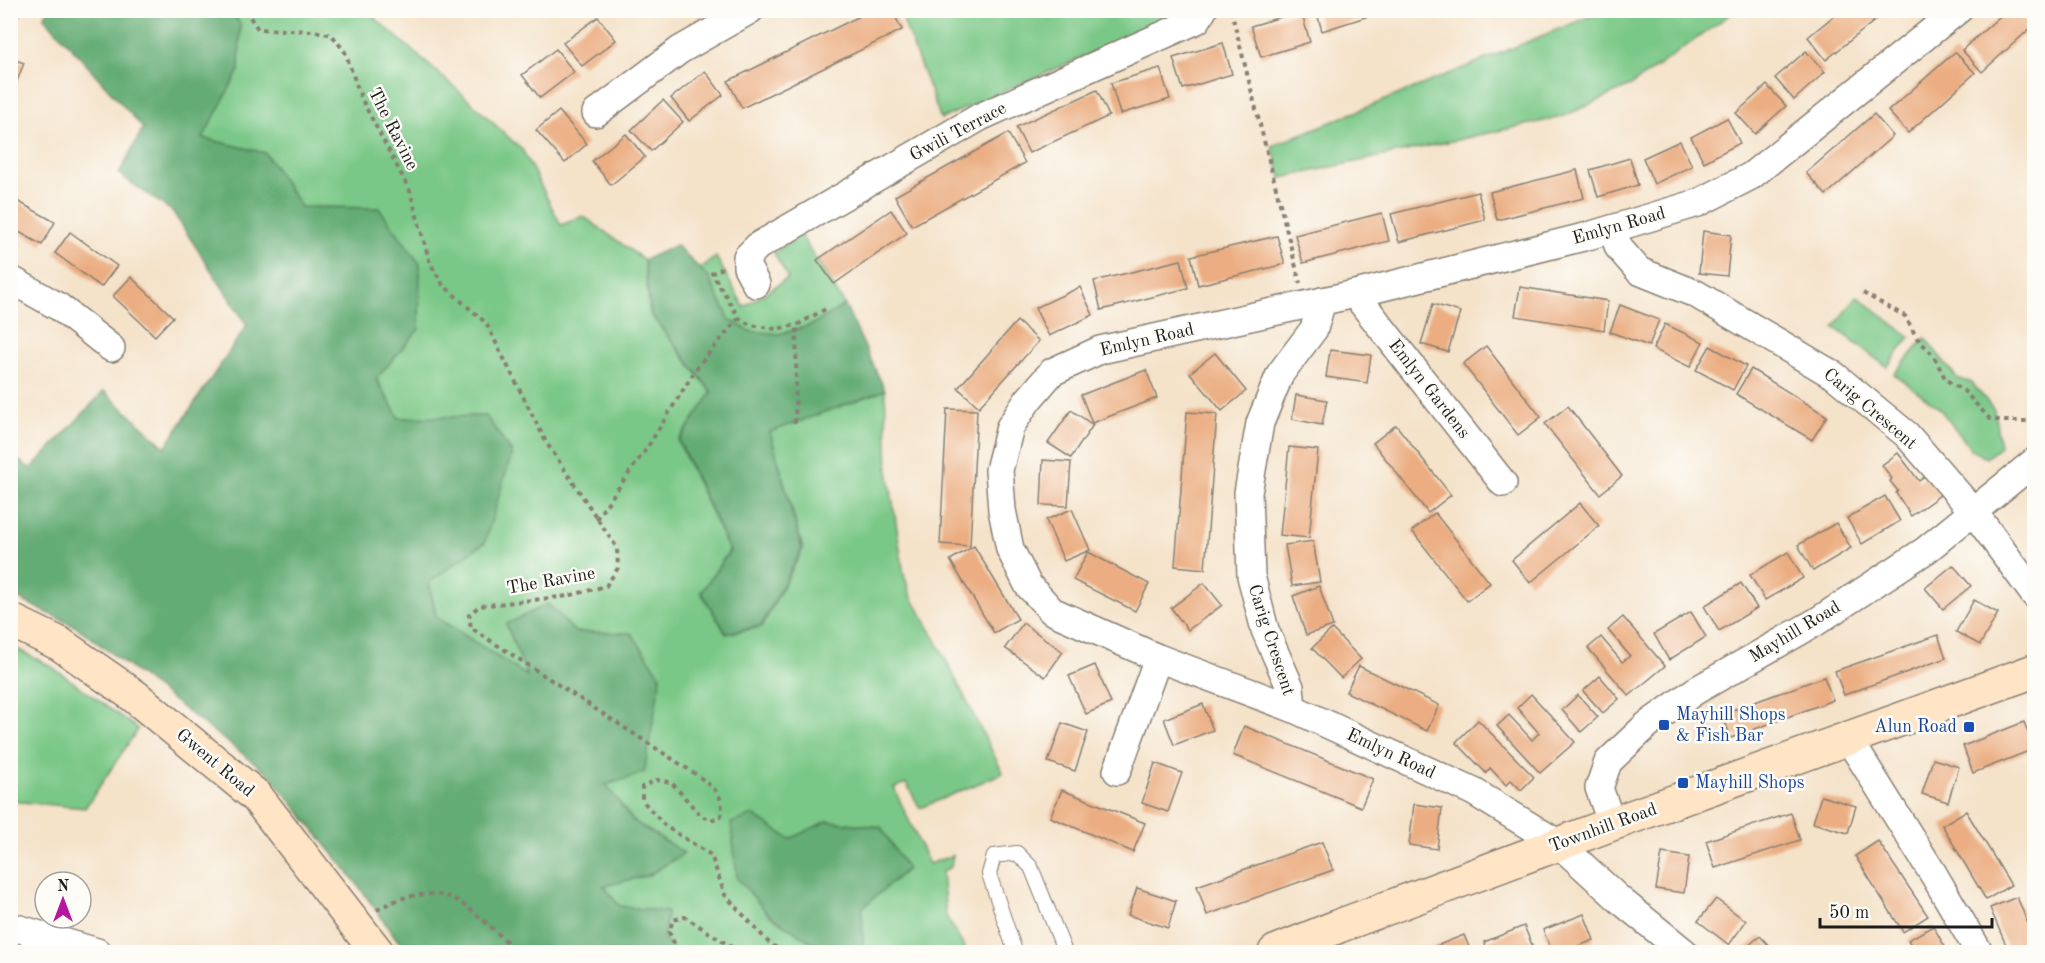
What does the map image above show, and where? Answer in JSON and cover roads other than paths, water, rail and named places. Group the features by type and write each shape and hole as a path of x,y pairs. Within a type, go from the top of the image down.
{"street":[{"path":"596,113 680,50 750,10"},
{"name":"Gwili Terrace","path":"756,284 747,267 747,257 758,246 980,117 1197,20 1203,10"},
{"name":"Emlyn Road","path":"1684,952 1620,900 1558,844 1474,792 1292,708 1158,658 1052,611 1028,585 1010,549 1002,510 999,470 1010,427 1028,400 1052,372 1100,350 1355,294 1612,229 1698,203 1751,176 1958,10"},
{"name":"Carig Crescent","path":"1612,229 1619,248 1639,272 1696,294 1835,376 1908,435 1973,511 2034,594"},
{"path":"10,279 59,307 111,348"},
{"name":"Emlyn Gardens","path":"1355,294 1503,483"},
{"name":"Carig Crescent","path":"1292,708 1290,687 1265,630 1251,576 1248,493 1260,423 1280,374 1314,329 1313,303"},
{"name":"Mayhill Road","path":"1612,824 1599,788 1608,762 1647,725 1695,692 1816,622 1926,549 2034,462"},
{"name":"Gwent Road","path":"10,620 60,644 133,695 256,796 377,952"},
{"path":"1117,771 1158,658"},
{"name":"Townhill Road","path":"1275,952 1612,824 2034,671"},
{"path":"1848,738 1934,875 1979,952"},
{"path":"10,926 97,952"}],"lane":[{"path":"1014,948 989,874 994,856 1017,853 1031,867 1065,952"}],"place":[{"name":"Mayhill Shops & Fish Bar","path":"1664,725"},
{"name":"Alun Road","path":"1969,727"},
{"name":"Mayhill Shops","path":"1683,783"}]}
